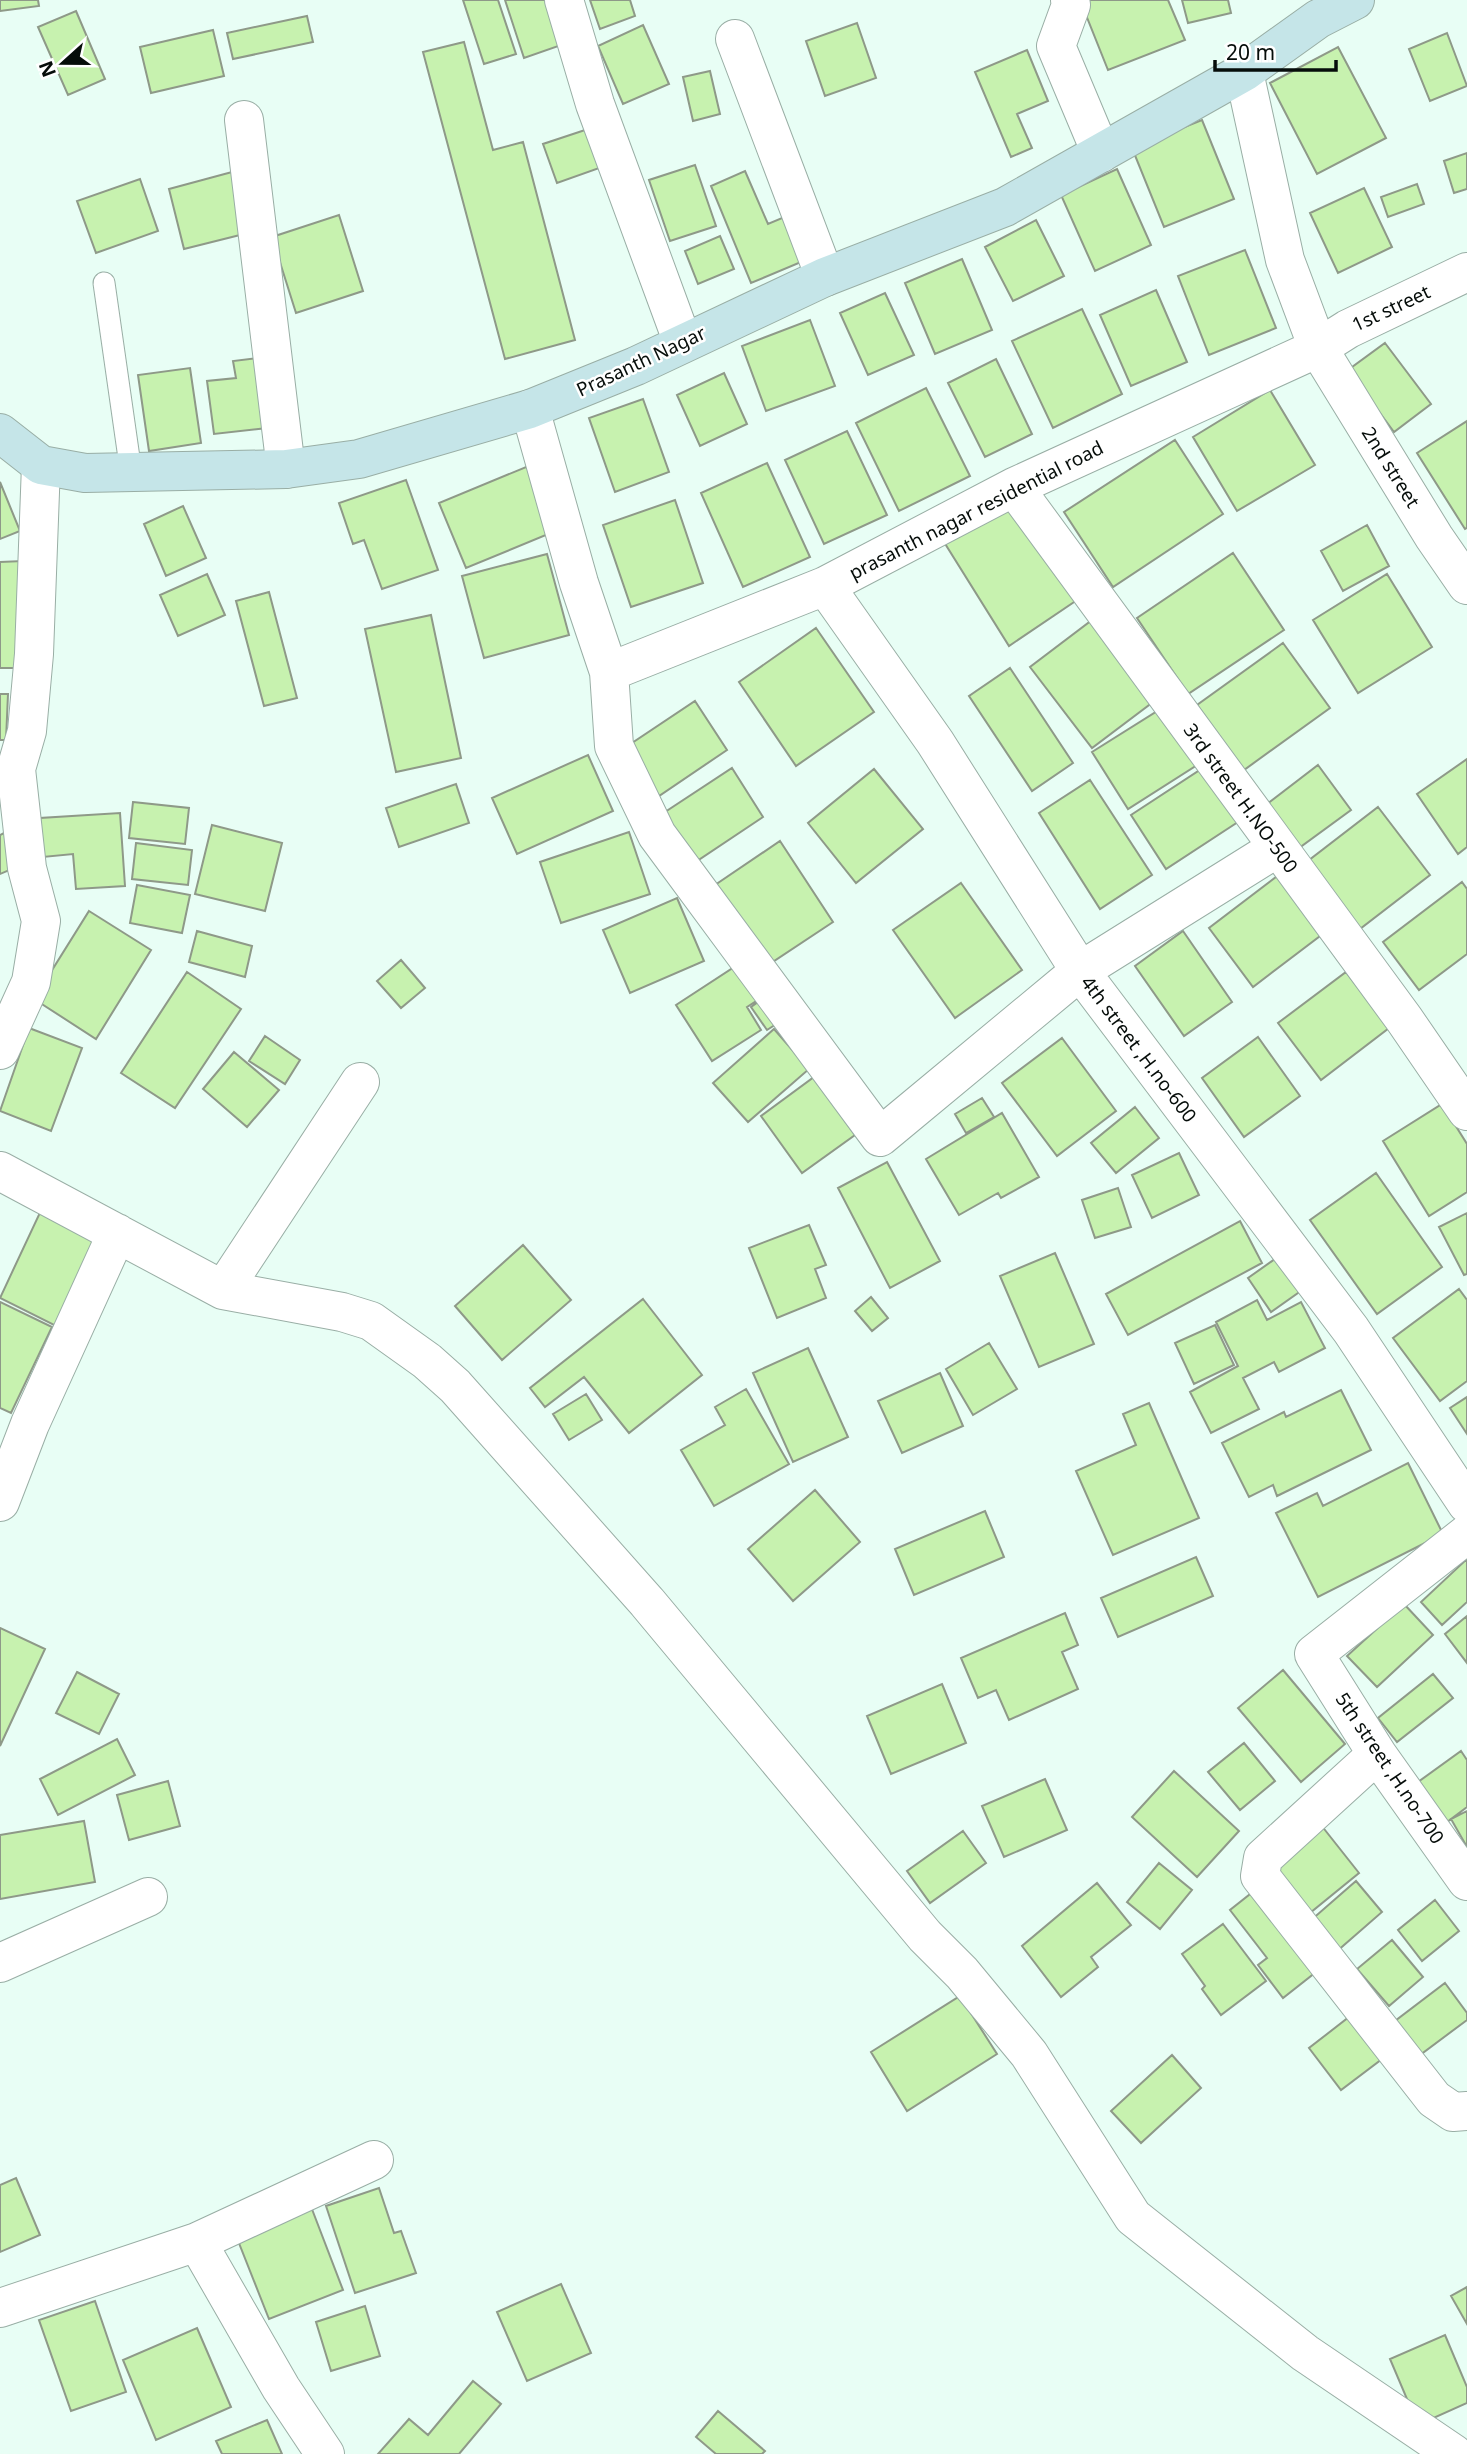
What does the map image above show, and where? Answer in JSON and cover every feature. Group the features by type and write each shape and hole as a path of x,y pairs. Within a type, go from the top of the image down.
{"street":[{"path":"564,0 595,104 683,343"},
{"path":"1070,0 1071,5 1056,46 1101,152"},
{"name":"Prasanth Nagar","path":"0,433 41,465 85,473 286,469 359,459 530,409 613,376 825,277 1005,207 1244,72 1318,19 1355,0"},
{"path":"735,39 825,277"},
{"name":"2nd street","path":"1244,72 1284,260 1318,348 1434,537 1467,585"},
{"path":"244,120 286,469"},
{"name":"1st street","path":"1318,348 1348,328 1467,272"},
{"name":"prasanth nagar residential road","path":"608,672 825,586 1014,486 1318,348"},
{"path":"530,409 579,583 608,672 614,746 657,835 880,1137 1080,971 1278,848"},
{"path":"0,1050 31,982 41,921 27,868 8,769 27,731 34,654 41,465"},
{"name":"3rd street H.NO-500","path":"1014,486 1404,1019 1467,1111"},
{"name":"4th street ,H.no-600","path":"825,586 934,742 1080,971 1351,1330 1467,1504"},
{"path":"223,1290 360,1082"},
{"path":"0,1171 223,1290 342,1312 371,1321 427,1361 455,1386 647,1602 925,1936 962,1973 1028,2054 1133,2217 1304,2353 1454,2454"},
{"path":"0,1502 30,1424 117,1233"},
{"name":"5th street ,H.no-700","path":"1467,1534 1314,1654 1377,1754 1467,1881"},
{"path":"1377,1754 1263,1858 1260,1876 1434,2099 1453,2112 1467,2111"},
{"path":"0,1963 148,1897"},
{"path":"0,2308 197,2242 374,2160"},
{"path":"197,2242 281,2388 325,2454"}],"lane":[{"path":"104,284 131,472"}],"building":[{"path":"0,0 38,0 39,6 0,11"},
{"path":"463,0 498,0 516,54 484,64"},
{"path":"505,0 555,0 570,42 524,58"},
{"path":"590,0 630,0 635,16 600,29"},
{"path":"1080,0 1168,0 1185,40 1108,70"},
{"path":"1182,0 1228,0 1231,13 1188,23"},
{"path":"76,11 105,79 68,95 38,27"},
{"path":"307,16 313,42 233,59 227,33"},
{"path":"857,23 876,78 825,96 806,41"},
{"path":"643,25 669,84 623,104 598,46"},
{"path":"213,30 224,76 151,93 140,47"},
{"path":"1447,33 1467,86 1430,101 1409,49"},
{"path":"464,42 493,150 523,142 575,340 505,359 423,52"},
{"path":"1338,47 1386,138 1317,174 1270,83"},
{"path":"1027,50 1048,101 1017,114 1032,148 1011,157 975,72"},
{"path":"710,71 720,114 693,121 683,77"},
{"path":"1202,120 1234,199 1164,227 1132,148"},
{"path":"591,128 605,166 557,183 543,144"},
{"path":"1467,153 1467,189 1454,193 1444,161"},
{"path":"695,165 716,226 670,241 649,180"},
{"path":"1117,169 1151,245 1095,271 1061,195"},
{"path":"745,171 768,224 794,213 813,257 751,283 711,186"},
{"path":"232,172 248,233 184,249 169,189"},
{"path":"140,179 158,231 96,253 77,201"},
{"path":"1417,184 1424,204 1388,217 1381,197"},
{"path":"1364,188 1392,247 1338,273 1310,213"},
{"path":"339,215 363,291 296,313 272,237"},
{"path":"1036,220 1064,276 1013,301 985,247"},
{"path":"720,236 734,269 698,284 685,251"},
{"path":"1245,250 1276,328 1209,355 1178,276"},
{"path":"962,259 992,330 935,354 905,283"},
{"path":"1156,290 1187,362 1131,386 1100,315"},
{"path":"885,293 914,355 868,375 840,313"},
{"path":"1082,309 1122,394 1053,428 1012,341"},
{"path":"810,320 835,386 766,411 742,346"},
{"path":"1385,343 1431,404 1394,432 1348,370"},
{"path":"259,358 267,428 214,434 207,381 236,378 233,361"},
{"path":"996,359 1032,434 985,457 948,383"},
{"path":"190,368 201,443 149,451 138,375"},
{"path":"724,373 747,424 700,446 677,395"},
{"path":"926,388 970,476 899,511 856,423"},
{"path":"1270,390 1315,465 1237,511 1193,437"},
{"path":"643,399 669,472 615,492 589,418"},
{"path":"1467,421 1467,528 1465,529 1417,453"},
{"path":"847,431 887,515 824,544 785,460"},
{"path":"1175,440 1223,514 1113,587 1064,512"},
{"path":"767,463 810,557 743,587 701,493"},
{"path":"531,465 558,530 466,568 439,503"},
{"path":"406,480 438,570 382,589 364,540 353,544 339,503"},
{"path":"0,482 20,531 0,539"},
{"path":"1012,496 1080,598 1009,646 944,542"},
{"path":"675,500 703,583 631,607 603,525"},
{"path":"183,506 206,558 166,576 144,524"},
{"path":"1367,525 1389,566 1343,591 1321,551"},
{"path":"1233,553 1284,630 1188,694 1137,618"},
{"path":"547,554 569,635 484,658 462,576"},
{"path":"23,561 26,668 0,668 0,562"},
{"path":"207,574 225,615 178,636 160,595"},
{"path":"1387,574 1432,647 1358,693 1313,620"},
{"path":"269,592 297,698 264,706 236,601"},
{"path":"431,615 461,758 396,772 365,629"},
{"path":"1096,617 1157,699 1092,748 1030,667"},
{"path":"816,628 874,712 796,766 739,682"},
{"path":"1283,643 1330,708 1244,770 1197,705"},
{"path":"1010,668 1073,763 1032,791 969,696"},
{"path":"0,694 8,694 6,740 0,740"},
{"path":"695,701 727,750 659,796 626,747"},
{"path":"1167,705 1202,762 1128,809 1092,752"},
{"path":"588,755 613,811 517,854 492,798"},
{"path":"1467,759 1467,847 1458,854 1417,794"},
{"path":"1318,765 1351,810 1299,848 1267,804"},
{"path":"1206,766 1241,820 1166,869 1131,815"},
{"path":"732,768 763,817 694,863 662,814"},
{"path":"874,769 923,829 856,883 808,823"},
{"path":"1090,780 1152,875 1100,909 1039,813"},
{"path":"456,784 469,823 399,847 386,808"},
{"path":"133,802 189,808 185,844 129,838"},
{"path":"1378,807 1430,875 1356,932 1304,864"},
{"path":"120,813 125,886 76,889 73,854 43,857 40,818"},
{"path":"212,825 282,843 265,911 195,894"},
{"path":"6,832 19,866 0,874 0,835"},
{"path":"629,832 650,894 561,923 540,862"},
{"path":"780,841 833,922 768,965 715,885"},
{"path":"136,843 192,850 188,885 132,879"},
{"path":"1280,874 1324,933 1253,987 1209,928"},
{"path":"1462,882 1467,889 1467,954 1419,990 1383,942"},
{"path":"961,883 1022,970 955,1018 893,930"},
{"path":"137,885 190,895 182,933 130,923"},
{"path":"677,898 704,961 630,993 603,930"},
{"path":"89,911 151,950 96,1039 34,999"},
{"path":"197,931 252,946 245,977 189,962"},
{"path":"1183,931 1232,1002 1184,1036 1135,966"},
{"path":"401,960 425,988 401,1008 377,981"},
{"path":"742,962 764,996 747,1007 761,1030 712,1061 676,1005"},
{"path":"187,972 241,1009 175,1108 121,1073"},
{"path":"1346,972 1389,1028 1321,1080 1278,1023"},
{"path":"765,997 781,1021 767,1030 751,1007"},
{"path":"29,1028 82,1048 51,1131 0,1111"},
{"path":"774,1029 809,1069 748,1122 713,1083"},
{"path":"265,1036 300,1060 285,1084 249,1061"},
{"path":"1258,1037 1300,1096 1244,1137 1202,1078"},
{"path":"1062,1038 1116,1111 1057,1156 1002,1083"},
{"path":"234,1052 279,1090 247,1127 203,1089"},
{"path":"814,1077 855,1135 802,1173 761,1116"},
{"path":"982,1098 994,1117 966,1133 955,1114"},
{"path":"1442,1104 1467,1144 1467,1192 1429,1216 1383,1141"},
{"path":"1135,1107 1159,1138 1116,1173 1091,1143"},
{"path":"1002,1113 1039,1177 1001,1198 998,1193 959,1215 926,1159"},
{"path":"1179,1153 1199,1195 1152,1218 1132,1175"},
{"path":"887,1162 940,1261 890,1288 838,1188"},
{"path":"1376,1173 1442,1267 1377,1314 1310,1220"},
{"path":"1118,1188 1131,1227 1095,1238 1082,1200"},
{"path":"44,1204 104,1234 58,1327 0,1298"},
{"path":"1467,1213 1467,1274 1464,1275 1439,1227"},
{"path":"1240,1221 1262,1263 1128,1335 1106,1294"},
{"path":"809,1225 826,1265 815,1269 826,1298 777,1318 749,1248"},
{"path":"523,1245 571,1300 502,1360 455,1306"},
{"path":"1055,1253 1094,1344 1039,1367 1000,1276"},
{"path":"1282,1254 1305,1288 1271,1312 1248,1278"},
{"path":"1459,1289 1467,1300 1467,1381 1440,1401 1393,1338"},
{"path":"871,1297 888,1318 872,1331 855,1311"},
{"path":"643,1299 702,1375 629,1433 584,1377 545,1407 530,1388"},
{"path":"1257,1300 1267,1320 1301,1302 1325,1348 1279,1372 1274,1362 1243,1378 1259,1409 1211,1433 1190,1392 1238,1366 1216,1322"},
{"path":"0,1302 52,1327 11,1413 0,1408"},
{"path":"1215,1325 1234,1365 1194,1384 1175,1343"},
{"path":"989,1343 1017,1389 973,1415 946,1369"},
{"path":"808,1348 848,1437 793,1462 753,1373"},
{"path":"940,1373 963,1426 902,1453 878,1401"},
{"path":"746,1389 789,1464 714,1506 681,1450 725,1425 715,1407"},
{"path":"1341,1390 1371,1450 1277,1496 1273,1485 1249,1497 1222,1443 1284,1412 1286,1417"},
{"path":"586,1394 602,1420 569,1440 553,1414"},
{"path":"1467,1397 1467,1434 1450,1408"},
{"path":"1149,1403 1199,1518 1113,1555 1076,1471 1136,1445 1123,1414"},
{"path":"1408,1463 1443,1534 1318,1597 1276,1513 1317,1493 1323,1506"},
{"path":"815,1490 860,1542 793,1601 748,1549"},
{"path":"985,1511 1004,1557 914,1595 895,1549"},
{"path":"1196,1557 1213,1596 1118,1637 1101,1598"},
{"path":"1467,1559 1467,1602 1442,1625 1421,1602"},
{"path":"1404,1604 1433,1635 1377,1687 1347,1656"},
{"path":"1065,1613 1078,1645 1062,1652 1078,1689 1009,1720 996,1690 978,1698 961,1658"},
{"path":"1467,1616 1467,1663 1445,1634"},
{"path":"0,1628 45,1649 0,1746"},
{"path":"1283,1670 1345,1744 1301,1782 1238,1708"},
{"path":"77,1672 119,1694 99,1734 56,1713"},
{"path":"1433,1674 1453,1698 1397,1742 1378,1718"},
{"path":"942,1684 966,1743 891,1774 867,1716"},
{"path":"117,1739 135,1775 58,1815 40,1779"},
{"path":"1244,1743 1275,1781 1240,1810 1208,1772"},
{"path":"1461,1751 1467,1760 1467,1807 1447,1822 1418,1782"},
{"path":"1174,1771 1239,1831 1197,1877 1132,1817"},
{"path":"1045,1779 1067,1830 1004,1857 982,1806"},
{"path":"168,1781 180,1826 129,1840 117,1795"},
{"path":"1467,1811 1467,1847 1451,1819"},
{"path":"84,1821 95,1882 0,1899 0,1835"},
{"path":"1321,1825 1359,1873 1305,1917 1266,1869"},
{"path":"963,1831 986,1863 930,1903 907,1871"},
{"path":"1159,1863 1192,1890 1160,1929 1127,1902"},
{"path":"1356,1881 1382,1912 1336,1952 1310,1921"},
{"path":"1097,1883 1131,1925 1091,1957 1098,1967 1061,1997 1022,1946"},
{"path":"1254,1891 1316,1972 1283,1998 1258,1965 1267,1958 1230,1910"},
{"path":"1435,1900 1459,1931 1422,1961 1398,1930"},
{"path":"1223,1924 1266,1981 1221,2015 1202,1989 1205,1986 1182,1954"},
{"path":"1392,1940 1423,1977 1389,2006 1357,1969"},
{"path":"1445,1983 1467,2013 1467,2020 1420,2055 1395,2021"},
{"path":"960,1996 997,2054 907,2111 871,2052"},
{"path":"1349,2017 1382,2059 1341,2090 1309,2048"},
{"path":"1172,2055 1201,2088 1141,2143 1111,2111"},
{"path":"16,2178 40,2235 0,2252 0,2185"},
{"path":"379,2188 394,2233 401,2231 416,2273 355,2293 326,2206"},
{"path":"310,2204 343,2290 269,2319 235,2233"},
{"path":"561,2284 591,2353 527,2381 497,2312"},
{"path":"1467,2287 1467,2324 1451,2296"},
{"path":"95,2301 126,2392 71,2411 39,2320"},
{"path":"365,2306 380,2356 331,2371 316,2322"},
{"path":"197,2328 231,2407 156,2440 123,2360"},
{"path":"1445,2335 1467,2387 1467,2403 1418,2425 1390,2359"},
{"path":"473,2381 501,2404 459,2454 378,2454 409,2419 428,2435"},
{"path":"718,2411 765,2451 762,2454 716,2454 696,2437"},
{"path":"267,2420 282,2454 222,2454 216,2441"}]}
